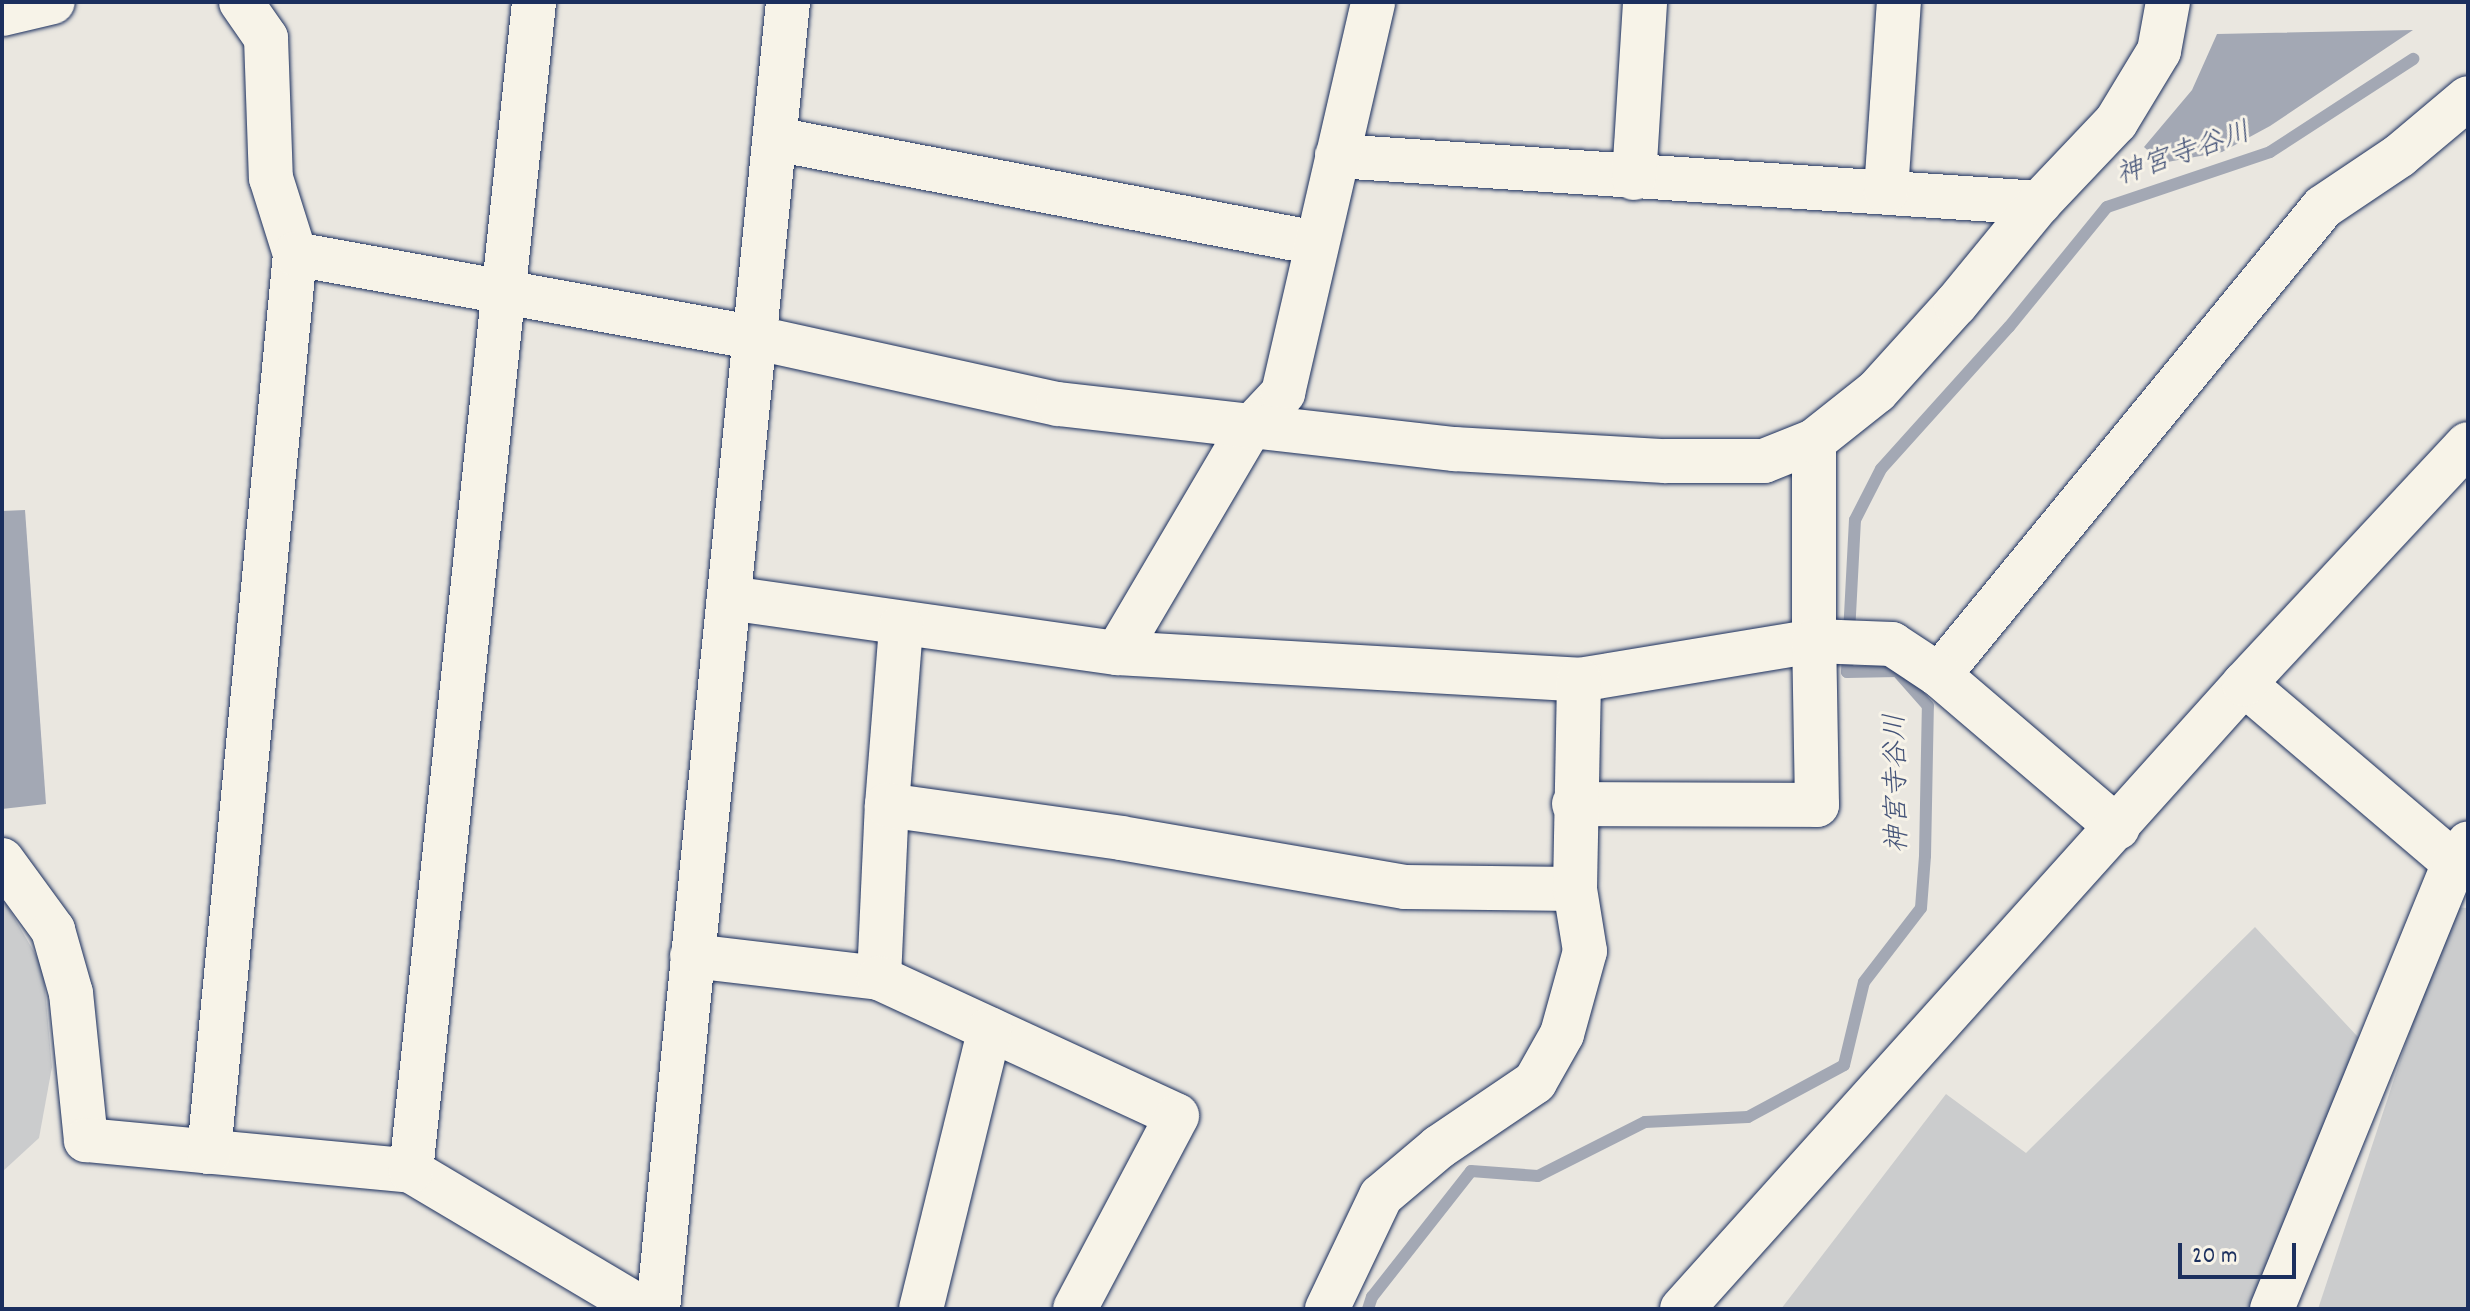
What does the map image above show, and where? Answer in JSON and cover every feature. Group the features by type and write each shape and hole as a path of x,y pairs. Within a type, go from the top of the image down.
{"street":[{"path":"2,14 53,2"},
{"path":"209,1152 295,254 271,178 266,38 241,2"},
{"path":"411,1171 534,2"},
{"path":"658,1309 757,338 788,2"},
{"path":"1117,653 1249,429 1283,393 1373,2"},
{"path":"1634,178 1645,2"},
{"path":"1886,191 1899,2"},
{"path":"295,254 757,338 1058,404 1249,429 1454,449 1665,461 1764,461 1814,441 1877,391 2039,203 2116,122 2159,51 2168,2"},
{"path":"1939,675 2323,207 2399,156 2468,98"},
{"path":"775,139 1316,243"},
{"path":"1337,156 2039,203"},
{"path":"1574,804 1817,805 1814,441"},
{"path":"1682,1309 2118,828 2244,684 2468,444"},
{"path":"729,598 901,626 1117,653 1579,680 1818,641 1892,644 1939,675 2118,828"},
{"path":"879,978 887,805 901,626"},
{"path":"1327,1309 1381,1196 1439,1147 1535,1082 1562,1034 1585,951 1575,889 1574,804 1579,680"},
{"path":"2244,684 2461,853 2272,1309"},
{"path":"887,805 1121,838 1405,887 1575,889"},
{"path":"2,860 53,930 71,993 86,1140 411,1171 643,1309"},
{"path":"692,956 879,978 1177,1116 1075,1309"},
{"path":"921,1309 990,1029"}],"shaded area":[{"path":"2,897 43,967 52,1067 39,1138 2,1172"},
{"path":"2451,907 2468,908 2468,1309 2318,1309"},
{"path":"2255,927 2358,1037 2282,1309 1781,1309 1946,1094 2026,1153"}],"water":[{"path":"2413,30 2270,126 2222,152 2162,163 2144,147 2192,90 2217,34"},
{"path":"25,510 46,804 2,809 2,511"}],"waterway":[{"name":"神宮寺谷川","path":"1368,1309 1372,1297 1471,1171 1538,1176 1645,1122 1748,1117 1844,1065 1864,982 1921,908 1925,856 1928,706 1897,671 1847,672 1855,520 1881,469 2009,327 2107,207 2270,152 2413,59"}]}
